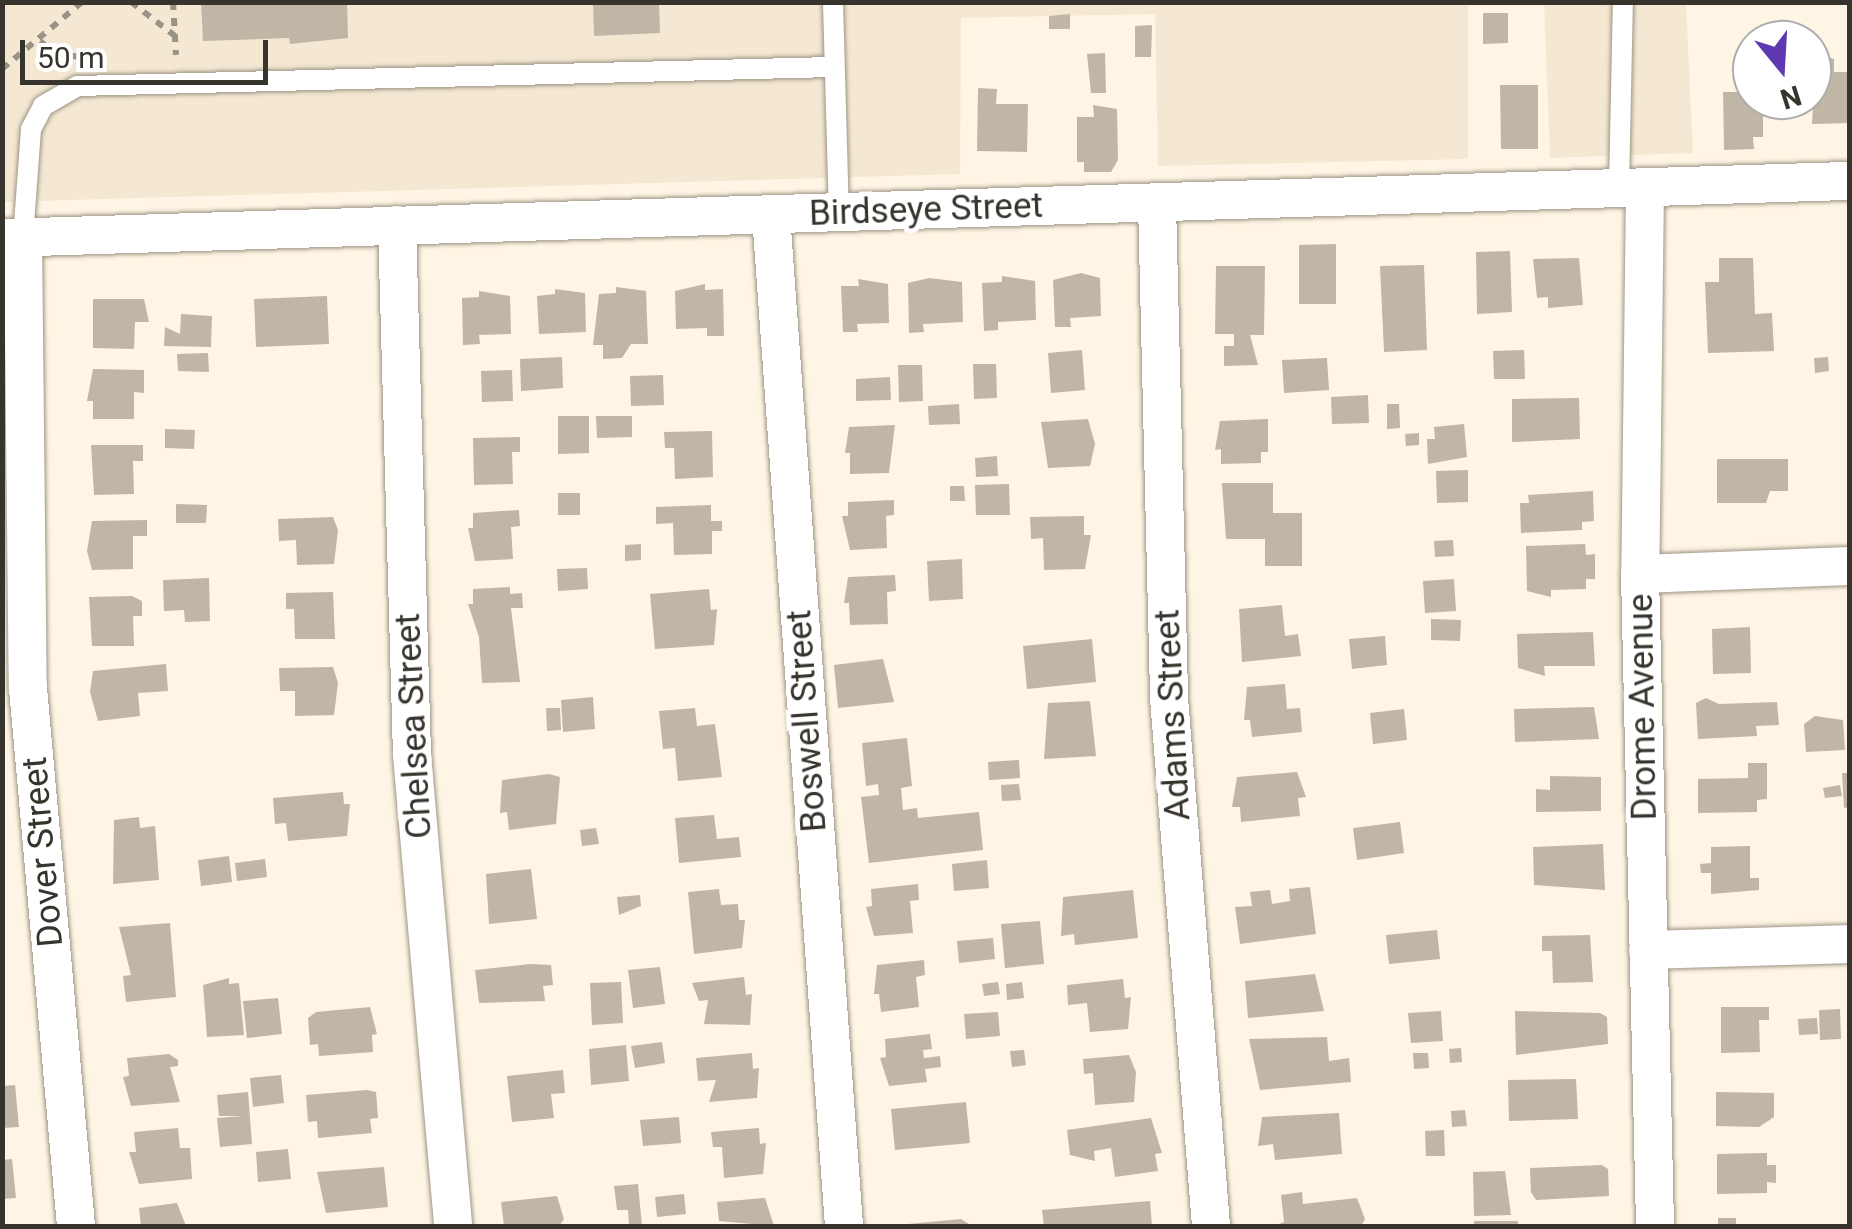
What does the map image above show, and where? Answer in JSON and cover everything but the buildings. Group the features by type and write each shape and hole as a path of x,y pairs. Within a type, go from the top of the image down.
{"street":[{"name":"Birdseye Street","path":"13,238 1850,181"},
{"name":"Drome Avenue","path":"1632,188 1655,1226"},
{"name":"Adams Street","path":"1157,202 1169,698 1210,1226"},
{"name":"Boswell Street","path":"771,214 844,1226"},
{"name":"Chelsea Street","path":"397,225 412,755 453,1226"},
{"name":"Dover Street","path":"13,238 28,688 76,1226"},
{"path":"1640,574 1850,566"},
{"path":"1648,950 1850,944"}],"lane":[{"path":"833,2 839,212"},
{"path":"1623,2 1632,188"},
{"path":"13,238 31,128 43,106 77,86 834,67"}],"path":[{"path":"2,68 40,41 82,2"},
{"path":"132,2 175,36"},
{"path":"174,2 176,55"},
{"path":"40,41 56,54 97,57"},
{"path":"156,56 196,54"}],"shaded area":[{"path":"2,3 1468,3 1468,159 1158,166 1155,14 961,18 960,174 3,202"},
{"path":"1544,3 1686,3 1693,153 1550,158"}]}
